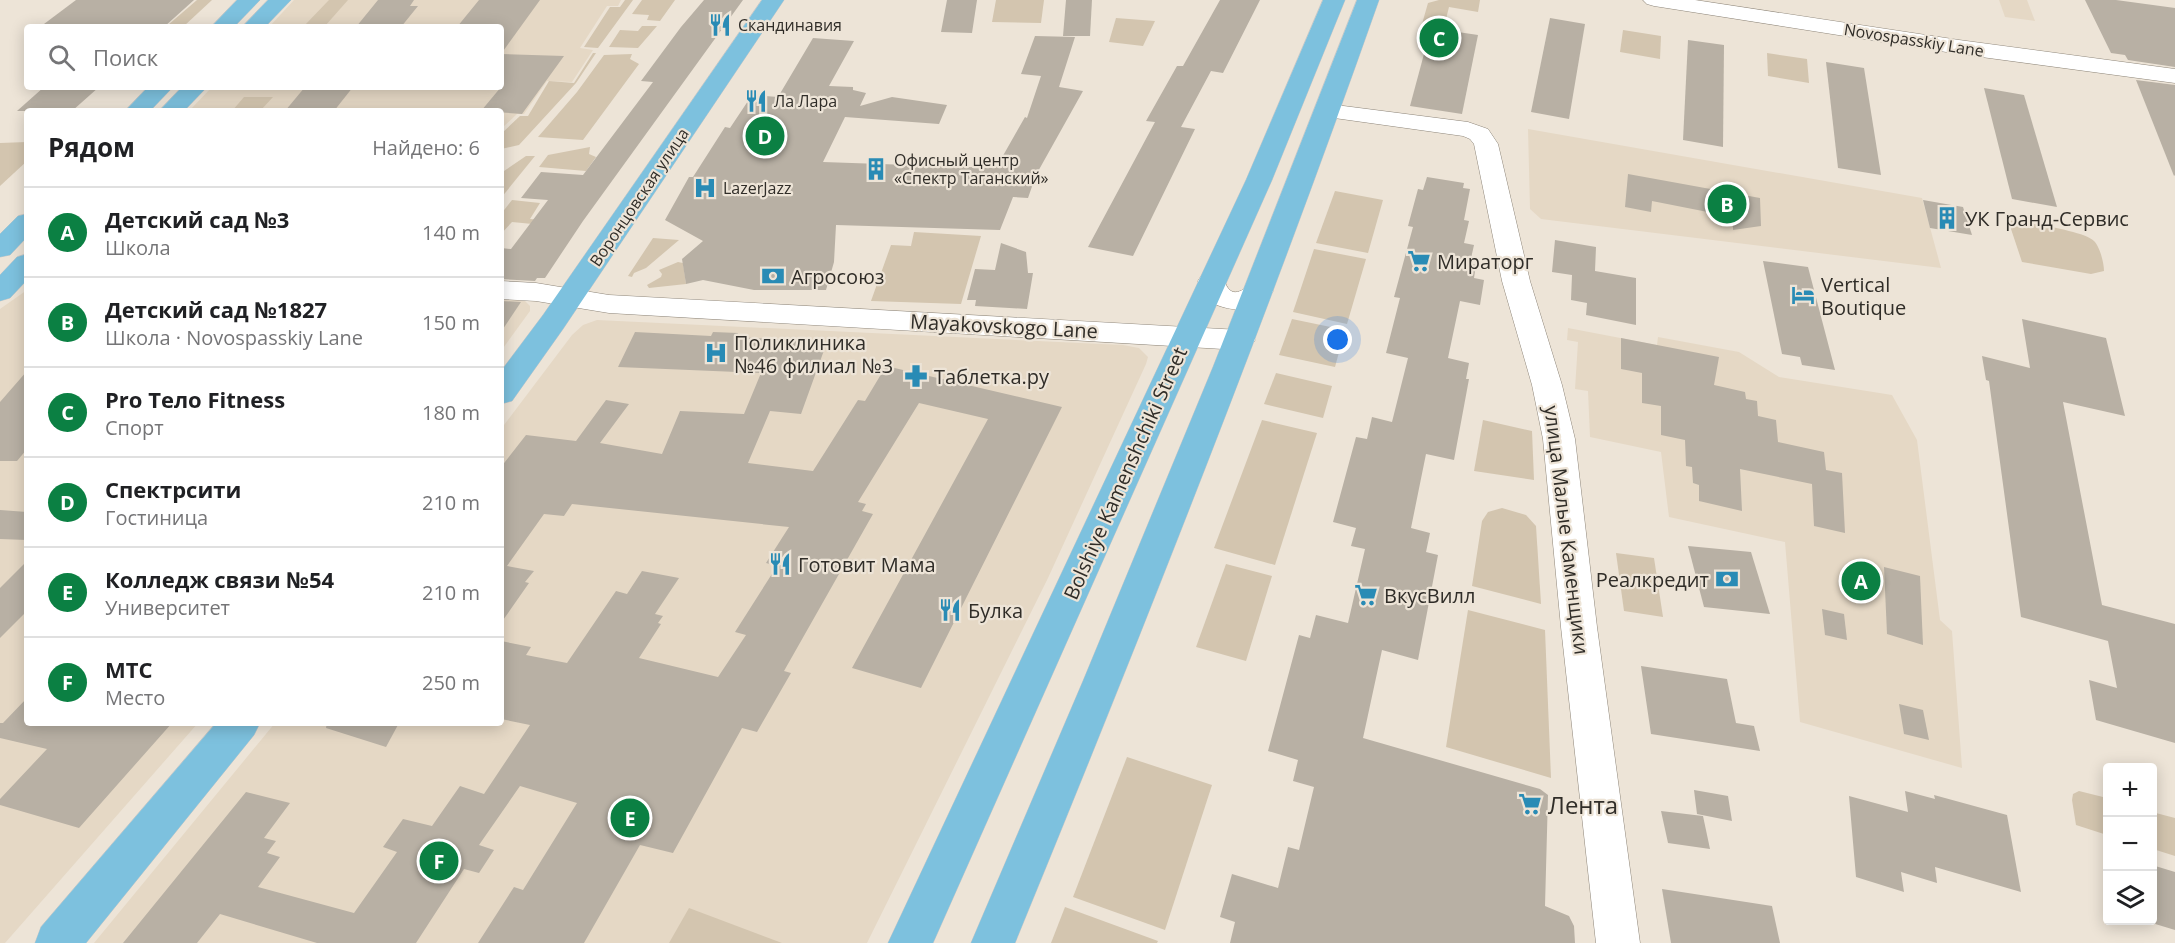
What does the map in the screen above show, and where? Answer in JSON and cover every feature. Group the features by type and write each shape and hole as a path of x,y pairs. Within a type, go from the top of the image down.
{"main road":[{"path":"225,24 249,0"},
{"path":"256,24 280,0"},
{"name":"Воронцовская улица","path":"504,389 570,298 773,0"},
{"name":"Bolshiye Kamenshchiki Street","path":"910,943 1188,336 1258,180 1334,0"},
{"path":"993,943 1084,729 1240,340 1368,0"},
{"path":"140,108 158,90"},
{"path":"174,108 192,90"},
{"path":"0,249 24,225"},
{"path":"0,292 24,268"},
{"path":"57,943 238,726"}],"street":[{"name":"Novospasskiy Lane","path":"1654,0 1959,47 2175,76"},
{"name":"улица Малые Каменщики","path":"1328,111 1468,129 1479,134 1486,144 1516,281 1547,385 1559,439 1579,627 1618,943"},
{"path":"1212,281 1215,293 1230,301 1248,300 1259,291"},
{"name":"Mayakovskogo Lane","path":"504,290 536,292 609,304 1240,340"}],"shaded area":[{"path":"197,0 212,0 186,24 169,24"},
{"path":"294,0 621,0 618,6 607,6 580,48 593,50 572,82 547,81 524,114 517,114 504,126 504,108 192,108 209,90 504,90 504,24 272,24"},
{"path":"329,0 348,0 327,24 306,24"},
{"path":"625,0 633,0 598,48 584,47 610,7 620,7"},
{"path":"642,0 675,0 660,21 647,20 649,15 632,14"},
{"path":"996,0 1044,0 1041,23 992,22"},
{"path":"1439,0 1480,0 1478,12 1449,7 1444,27 1422,24 1428,3"},
{"path":"1999,0 2027,0 2035,21 2005,17"},
{"path":"1116,18 1155,21 1143,46 1109,42"},
{"path":"642,26 657,26 638,48 609,47 620,30 638,31"},
{"path":"1623,30 1661,36 1660,59 1620,52"},
{"path":"593,53 596,53 576,83 519,145 504,148 504,131 520,116 528,116 549,81 574,83"},
{"path":"1767,53 1807,59 1809,83 1768,76"},
{"path":"632,54 630,59 639,64 583,140 538,137 577,92 604,55"},
{"path":"244,97 273,97 263,108 235,108"},
{"path":"1528,129 1922,198 1941,268 1541,219 1530,209"},
{"path":"24,142 24,164 0,186 0,143"},
{"path":"590,147 589,154 596,157 586,171 539,167 548,155"},
{"path":"526,156 535,156 504,194 504,171"},
{"path":"1335,191 1383,200 1368,253 1316,243"},
{"path":"512,200 540,203 530,219 576,223 573,228 512,222 504,231 504,210"},
{"path":"2008,220 2066,230 2088,237 2098,247 2104,271 2091,274 2022,262"},
{"path":"914,232 981,236 961,304 871,301 891,245 911,246"},
{"path":"653,238 679,240 646,268 634,273 632,277 628,276"},
{"path":"1314,249 1366,259 1347,324 1293,312"},
{"path":"678,262 683,263 686,284 649,288 647,285 661,277 659,270"},
{"path":"24,292 24,726 195,726 5,943 0,943 0,309"},
{"path":"504,298 525,301 530,306 530,311 504,347"},
{"path":"1292,319 1345,330 1335,367 1279,355"},
{"path":"597,320 1123,345 1139,348 1148,357 1048,578 867,943 94,943 273,726 504,726 504,425 572,335 583,325"},
{"path":"1568,328 1657,345 1658,337 1739,352 1779,377 1892,395 1917,440 1940,620 1952,631 1962,768 1800,722 1785,542 1669,517 1661,452 1590,437 1588,391 1575,389 1578,342 1567,340"},
{"path":"1276,373 1332,386 1323,418 1264,404"},
{"path":"1262,420 1317,433 1275,565 1214,548"},
{"path":"1483,420 1532,431 1534,480 1474,471"},
{"path":"1502,508 1526,515 1536,526 1541,604 1472,586 1482,521 1488,512"},
{"path":"1616,553 1654,558 1663,617 1624,611"},
{"path":"1226,564 1272,576 1246,661 1196,647"},
{"path":"1468,610 1545,630 1551,778 1446,747"},
{"path":"1127,757 1212,785 1165,930 1073,897"},
{"path":"2079,791 2103,797 2103,834 2076,825 2073,794"},
{"path":"2157,813 2175,818 2175,856 2157,850"},
{"path":"1065,907 1158,941 1157,943 1051,943"},
{"path":"689,908 782,943 669,943"}],"building":[{"path":"76,0 194,0 167,24 44,24"},
{"path":"378,0 414,0 410,6 418,6 403,24 358,24"},
{"path":"479,0 540,0 504,50 504,24 459,24"},
{"path":"704,0 743,0 583,221 545,278 537,278 535,281 504,279 504,248 511,249 548,200 521,198 541,172 583,175 653,82 641,81"},
{"path":"947,0 977,0 972,33 941,32"},
{"path":"1066,0 1092,0 1090,36 1063,36"},
{"path":"1220,0 1260,0 1223,73 1211,71 1181,127 1195,129 1133,256 1088,247 1155,122 1146,121 1177,66 1183,66"},
{"path":"2085,0 2116,0 2175,8 2175,67 2128,60 2125,55 2111,53"},
{"path":"1550,18 1585,24 1569,119 1531,112"},
{"path":"1431,28 1478,35 1462,114 1410,106"},
{"path":"1035,36 1075,37 1059,87 1083,91 1036,175 1028,198 1013,197 1000,230 836,225 834,262 826,290 754,290 703,280 686,284 682,259 703,241 665,220 689,177 693,177 725,127 730,128 752,95 778,97 813,38 854,41 829,86 853,87 853,90 866,93 860,106 892,97 947,105 939,124 845,117 823,162 996,168 1025,117 1027,118 1041,76 1021,74"},
{"path":"1688,40 1724,45 1723,147 1683,140"},
{"path":"504,54 564,56 522,114 504,113 504,108 484,108 498,90 504,90"},
{"path":"1826,62 1864,68 1881,175 1838,168"},
{"path":"2136,80 2175,85 2174,176"},
{"path":"1984,88 2024,95 2057,207 2012,199"},
{"path":"41,90 96,90 75,108 24,108 24,111 17,111"},
{"path":"302,90 351,90 336,108 288,108"},
{"path":"1628,174 1760,198 1761,226 1733,230 1733,217 1652,201 1651,212 1625,207"},
{"path":"1427,177 1464,183 1463,188 1470,189 1464,220 1469,221 1464,243 1474,245 1470,263 1476,265 1474,278 1484,280 1480,305 1460,301 1448,358 1469,363 1466,379 1469,379 1454,460 1426,454 1411,528 1430,533 1426,552 1438,555 1418,660 1382,650 1363,738 1540,789 1548,795 1545,906 1569,916 1574,926 1575,943 1230,943 1235,922 1220,917 1232,874 1278,888 1288,847 1299,850 1314,787 1293,781 1298,760 1268,751 1299,635 1310,638 1316,615 1348,623 1365,549 1351,546 1356,528 1333,522 1356,437 1367,439 1372,417 1392,422 1408,358 1386,353 1400,298 1394,297 1413,227 1408,226 1418,189 1423,190"},
{"name":"УК Гранд-Сервис","path":"1923,200 1963,207 1972,235 1930,228"},
{"path":"1555,240 1596,247 1595,271 1636,278 1636,325 1586,315 1587,303 1571,300 1572,275 1552,272"},
{"path":"1001,243 1026,252 1028,273 1033,273 1027,309 975,306 976,300 967,300 975,269 995,270"},
{"path":"1763,261 1808,267 1835,370 1802,365 1800,357 1782,354"},
{"path":"504,301 521,302 504,328"},
{"path":"2022,319 2106,338 2125,416 2063,402 2102,605 2175,624 2175,743 2096,720 2089,680 2117,688 2108,641 2021,617 1989,381 1986,380 1982,356 2030,368"},
{"path":"635,332 711,336 713,332 738,333 736,337 827,342 801,414 770,411 748,463 813,471 858,400 865,401 886,366 1062,407 921,688 852,668 988,419 919,403 858,502 866,504 862,511 873,514 784,671 791,673 757,732 742,728 673,853 640,845 584,943 478,943 514,887 523,890 577,803 520,786 479,845 494,850 479,873 464,869 416,943 317,943 220,914 197,943 123,943 246,792 290,803 264,838 276,841 267,853 280,857 258,887 354,913 397,852 383,847 403,819 432,826 460,786 484,794 530,725 504,720 504,642 531,647 526,655 567,663 616,591 627,594 642,571 679,578 655,614 663,616 658,623 661,624 639,658 718,677 746,635 735,632 777,566 766,563 789,527 572,504 564,516 544,514 507,566 534,571 525,582 529,583 504,619 504,463 526,435 576,441 606,400 629,404 600,443 662,454 680,411 744,414 761,373 618,367"},
{"path":"1621,338 1719,357 1714,385 1745,392 1746,399 1757,401 1758,416 1776,420 1778,442 1824,452 1826,470 1842,473 1845,533 1814,526 1812,484 1740,469 1742,511 1699,501 1699,485 1693,483 1692,467 1686,466 1685,440 1661,435 1661,406 1642,403 1642,373 1621,369"},
{"path":"24,374 24,453 17,461 0,461 0,402"},
{"path":"0,510 24,512 24,540 0,539"},
{"path":"1688,546 1751,552 1770,614 1704,607"},
{"path":"24,564 24,614 0,638 0,588"},
{"path":"1884,567 1920,576 1923,645 1887,634"},
{"path":"1822,609 1844,614 1847,640 1825,635"},
{"path":"1641,666 1727,679 1736,723 1754,726 1760,751 1651,734"},
{"path":"24,701 24,726 169,726 79,828 0,805 0,799 47,749 0,738 0,723 3,723"},
{"path":"1899,704 1923,710 1929,740 1904,734"},
{"path":"326,726 397,726 386,747 326,728"},
{"path":"1694,790 1728,796 1732,821 1697,814"},
{"path":"1905,791 1935,799 1934,795 2007,815 2021,892 1935,867 1937,883 1901,872 1904,892 1856,877 1849,796 1908,812"},
{"path":"1661,811 1703,816 1710,849 1668,843"},
{"path":"2157,867 2175,872 2175,930 2157,925"},
{"path":"1662,889 1772,906 1780,943 1671,943"}],"place":[{"name":"Скандинавия","path":"720,25"},
{"name":"Pro Тело Fitness","path":"1439,38"},
{"name":"Ла Лара","path":"756,101"},
{"name":"Спектрсити","path":"765,136"},
{"name":"Офисный центр «Спектр Таганский»","path":"876,169"},
{"name":"LazerJazz","path":"705,188"},
{"name":"Детский сад №1827","path":"1727,204"},
{"name":"УК Гранд-Сервис","path":"1947,218"},
{"name":"Мираторг","path":"1419,261"},
{"name":"Агросоюз","path":"773,276"},
{"name":"Vertical Boutique","path":"1803,295"},
{"name":"Поликлиника №46 филиал №3","path":"716,353"},
{"name":"Таблетка.ру","path":"916,376"},
{"name":"Готовит Мама","path":"780,564"},
{"name":"Реалкредит","path":"1727,579"},
{"name":"Детский сад №3","path":"1861,581"},
{"name":"ВкусВилл","path":"1366,595"},
{"name":"Булка","path":"950,610"},
{"name":"Лента","path":"1530,804"},
{"name":"Колледж связи №54","path":"630,818"},
{"name":"МТС","path":"439,861"}]}
